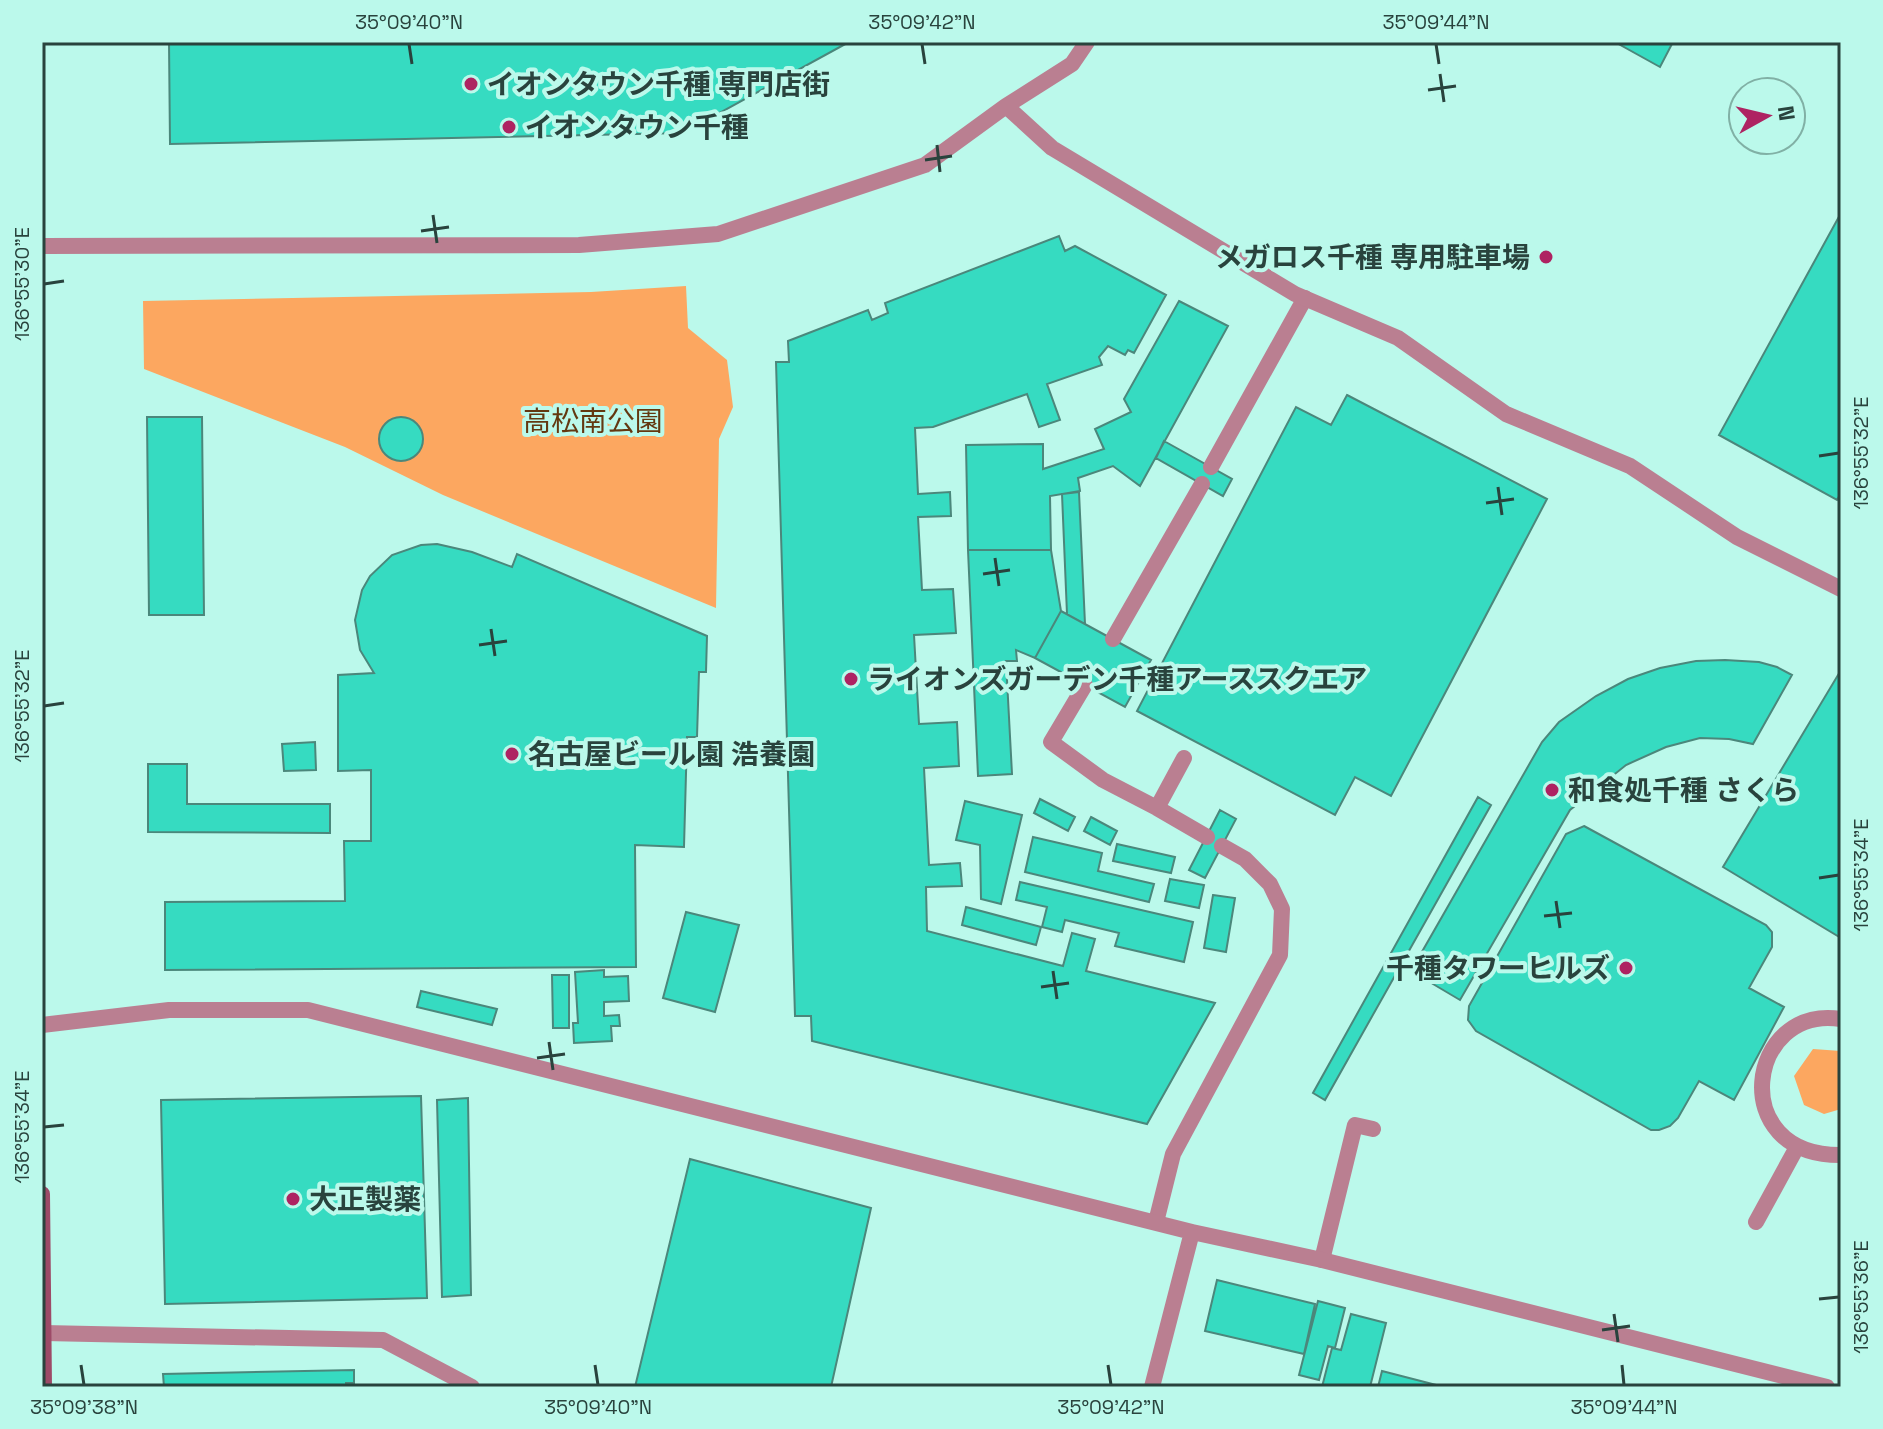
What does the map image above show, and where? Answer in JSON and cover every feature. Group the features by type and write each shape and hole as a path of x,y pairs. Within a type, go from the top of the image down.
{"street":[{"path":"42,246 579,245 718,234 925,165 1006,106 1072,64 1087,42"},
{"path":"1006,106 1052,148 1305,298 1398,338 1506,414 1630,466 1737,537 1841,589"},
{"path":"1211,467 1305,298"},
{"path":"1113,639 1202,484"},
{"path":"1085,685 1051,742 1103,780 1245,859 1270,884 1282,909 1280,955 1173,1154 1156,1222"},
{"path":"1157,808 1184,758"},
{"path":"42,1025 169,1010 308,1010 1192,1232 1322,1260 1827,1387"},
{"path":"1841,1019 1830,1017 1808,1021 1787,1032 1772,1049 1763,1070 1761,1092 1766,1114 1779,1134 1797,1147 1818,1155 1841,1155"},
{"path":"1322,1260 1355,1125 1373,1129"},
{"path":"1756,1222 1797,1147"},
{"path":"42,1194 44,1387"},
{"path":"1152,1387 1192,1232"},
{"path":"44,1333 383,1340 472,1387"}],"green space":[{"name":"高松南公園","path":"686,286 688,328 727,360 733,407 719,439 716,608 443,495 345,447 144,369 143,301 591,292"},
{"path":"1813,1049 1841,1051 1841,1109 1824,1114 1804,1105 1794,1076"}],"building":[{"name":"イオンタウン千種 専門店街","path":"169,42 849,42 683,133 170,144"},
{"path":"1615,42 1673,42 1660,67"},
{"path":"1841,213 1841,493 1837,500 1719,435"},
{"name":"ライオンズガーデン千種アーススクエア","path":"1059,236 1065,251 1075,246 1166,295 1134,353 1128,350 1125,355 1108,346 1099,357 1102,365 1047,384 1060,420 1039,427 1027,394 933,427 915,428 918,494 950,492 951,516 918,517 922,590 953,589 956,633 914,635 919,724 957,722 959,766 924,768 929,865 960,863 962,886 926,887 927,931 1063,966 1072,933 1095,939 1086,971 1215,1003 1147,1124 812,1041 811,1016 795,1016 776,362 789,362 788,341 868,310 872,320 888,313 885,303"},
{"path":"1179,301 1228,326 1140,486 1113,466 1078,478 1080,491 1050,496 1051,550 968,550 966,445 1043,444 1043,469 1104,449 1095,429 1131,412 1124,399"},
{"path":"1347,395 1547,499 1391,796 1355,777 1335,815 1137,711 1296,407 1331,425"},
{"path":"147,417 202,417 204,615 149,615"},
{"path":"401,417 416,424 423,439 416,454 401,461 386,454 379,439 386,424"},
{"path":"1164,441 1232,479 1223,496 1156,458"},
{"path":"1079,492 1085,624 1067,614 1062,494"},
{"name":"名古屋ビール園 浩養園","path":"437,544 472,552 512,567 517,554 707,636 706,672 699,672 697,737 687,737 684,847 635,845 636,967 165,970 165,902 345,901 344,841 371,841 371,770 338,771 338,675 374,673 360,650 355,620 362,590 370,576 392,555 421,545"},
{"path":"968,550 1051,550 1061,611 1035,658 1016,650 1017,661 1006,661 1012,774 978,776"},
{"path":"1061,611 1151,660 1125,707 1035,658"},
{"path":"1696,661 1759,662 1792,675 1753,744 1700,738 1666,747 1626,765 1570,810 1460,1000 1411,971 1542,742 1559,722 1596,696 1628,679 1660,668"},
{"path":"1841,670 1841,938 1723,867"},
{"path":"315,742 316,770 284,771 282,744"},
{"path":"148,764 187,764 187,804 330,804 330,833 148,832"},
{"path":"1478,797 1491,805 1325,1100 1313,1093"},
{"path":"1040,799 1075,817 1068,831 1034,813"},
{"path":"965,801 1022,815 1001,904 981,899 980,845 956,840"},
{"path":"1220,810 1236,819 1205,878 1189,870"},
{"path":"1091,817 1117,831 1110,845 1084,831"},
{"name":"千種タワーヒルズ","path":"1584,826 1766,925 1772,932 1772,947 1749,988 1784,1007 1734,1100 1699,1081 1678,1118 1670,1126 1659,1130 1651,1130 1476,1031 1468,1020 1469,1006 1566,834"},
{"path":"1033,837 1102,853 1098,871 1154,884 1149,902 1025,872"},
{"path":"1117,844 1175,857 1171,873 1113,861"},
{"path":"1170,879 1204,885 1199,908 1165,901"},
{"path":"1020,882 1193,922 1184,962 1115,946 1119,933 1065,920 1062,932 1042,927 1047,907 1016,900"},
{"path":"1213,895 1235,898 1226,952 1204,948"},
{"path":"966,907 1041,927 1036,945 962,925"},
{"path":"686,912 739,925 715,1012 663,998"},
{"path":"604,970 604,977 628,976 629,1001 604,1002 604,1016 619,1015 620,1026 611,1026 612,1041 574,1043 573,1023 578,1023 575,972"},
{"path":"552,975 569,975 569,1028 553,1028"},
{"path":"421,991 497,1009 492,1025 417,1007"},
{"name":"大正製薬","path":"421,1096 427,1298 165,1304 161,1100"},
{"path":"468,1098 471,1295 442,1297 437,1100"},
{"path":"690,1159 871,1208 831,1387 635,1387"},
{"path":"1217,1280 1315,1304 1304,1354 1205,1331"},
{"path":"1318,1301 1345,1308 1335,1348 1328,1346 1319,1380 1299,1375"},
{"path":"1351,1314 1386,1323 1370,1387 1322,1387 1332,1348 1341,1350"},
{"path":"354,1370 354,1383 346,1383 346,1387 164,1387 163,1374"},
{"path":"1382,1371 1444,1387 1378,1387"}],"place":[{"name":"イオンタウン千種 専門店街","path":"471,84"},
{"name":"イオンタウン千種","path":"509,127"},
{"name":"メガロス千種 専用駐車場","path":"1546,257"},
{"name":"ライオンズガーデン千種アーススクエア","path":"851,679"},
{"name":"名古屋ビール園 浩養園","path":"512,754"},
{"name":"和食処千種 さくら","path":"1552,790"},
{"name":"千種タワーヒルズ","path":"1626,968"},
{"name":"大正製薬","path":"293,1199"}]}
